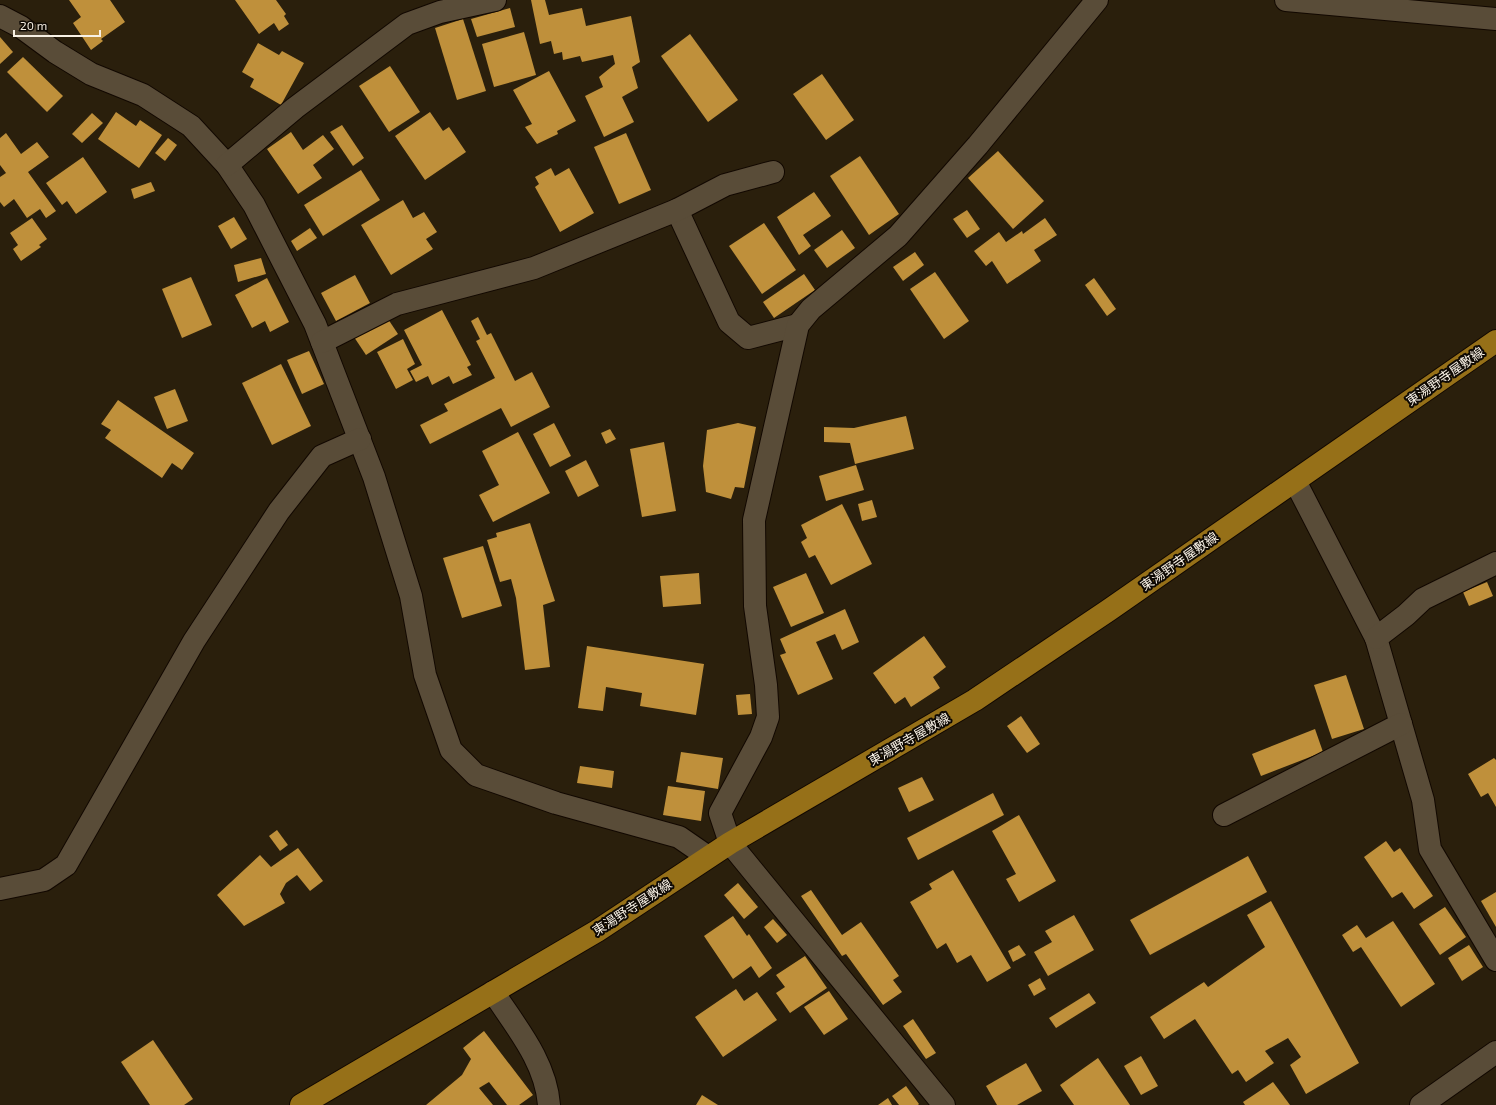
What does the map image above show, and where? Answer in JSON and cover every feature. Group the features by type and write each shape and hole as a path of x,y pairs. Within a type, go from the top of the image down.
{"main road":[{"name":"東湯野寺屋敷線","path":"301,1105 597,931 730,843 975,700 1110,610 1496,341"}],"street":[{"path":"227,165 295,108 408,24 440,12 495,0"},
{"path":"944,1105 730,843 720,813 761,737 768,716 766,685 755,606 754,520 798,325 810,309 898,236 978,145 1097,0"},
{"path":"1286,0 1496,20"},
{"path":"0,16 20,27 91,74 143,95 167,109 191,126 227,165 254,205 315,324 374,477 411,596 424,675 451,750 476,775 556,803 679,837 708,857"},
{"path":"322,342 397,304 534,268 676,210 724,185 773,172"},
{"path":"676,210 729,322 748,338 798,325"},
{"path":"0,889 44,880 66,865 194,641 279,511 322,456 360,439"},
{"path":"1295,481 1376,638 1422,800 1430,849 1496,960"},
{"path":"1376,638 1406,615 1423,599 1496,563"},
{"path":"1224,815 1401,724"},
{"path":"493,992 531,1048 548,1091 549,1105"},
{"path":"1421,1105 1496,1052"}],"building":[{"path":"69,0 110,0 125,22 101,39 103,41 91,50 73,23 81,17"},
{"path":"235,0 276,0 286,14 284,16 289,24 279,31 274,23 259,34"},
{"path":"531,0 545,0 549,15 582,8 586,26 631,16 640,62 632,67 638,88 622,97 634,122 604,137 585,96 603,87 599,77 615,64 613,55 582,62 580,56 563,60 562,52 554,54 551,41 540,44"},
{"path":"510,8 515,27 477,37 471,19"},
{"path":"463,19 486,91 457,100 435,28"},
{"path":"524,32 536,75 494,87 482,44"},
{"path":"690,34 738,100 708,122 661,56"},
{"path":"0,37 13,52 0,64"},
{"path":"258,43 279,55 282,51 304,63 281,105 250,87 254,79 242,72"},
{"path":"23,57 63,96 47,112 7,72"},
{"path":"390,66 420,112 389,132 359,86"},
{"path":"549,71 576,121 557,131 558,134 537,144 525,127 532,124 513,90"},
{"path":"822,74 854,120 826,140 793,94"},
{"path":"116,112 136,126 140,120 162,135 139,168 98,139"},
{"path":"430,112 443,131 449,127 466,152 425,180 395,136"},
{"path":"92,113 103,123 82,143 72,134"},
{"path":"342,125 364,158 353,166 330,132"},
{"path":"291,132 303,150 323,135 334,149 313,165 322,178 298,194 267,149"},
{"path":"6,133 21,154 37,142 49,157 28,172 56,211 46,218 40,209 27,218 14,199 4,207 0,202 0,177 6,173 0,165 0,138"},
{"path":"626,133 651,190 619,204 594,147"},
{"path":"168,138 177,145 165,161 155,153"},
{"path":"998,151 1044,201 1013,229 968,178"},
{"path":"860,156 899,214 869,235 830,176"},
{"path":"83,157 107,192 76,214 67,201 62,205 46,183"},
{"path":"551,168 555,176 569,168 594,213 560,232 535,187 539,184 535,177"},
{"path":"361,170 380,200 323,236 304,205"},
{"path":"151,182 155,191 134,199 131,189"},
{"path":"814,192 831,216 803,235 811,246 799,255 777,217"},
{"path":"403,200 413,218 424,212 437,232 426,239 433,249 391,275 361,225"},
{"path":"967,210 980,229 967,238 953,219"},
{"path":"234,217 247,239 231,249 218,226"},
{"path":"32,218 47,239 39,245 41,247 21,261 13,249 18,245 10,233"},
{"path":"1045,218 1057,235 1034,250 1041,261 1007,284 992,261 986,266 974,251 999,232 1006,242 1022,231 1023,234"},
{"path":"764,223 796,270 762,294 729,246"},
{"path":"310,228 317,238 297,251 291,241"},
{"path":"842,230 855,248 827,268 814,250"},
{"path":"915,252 924,265 903,281 893,267"},
{"path":"261,258 266,274 238,282 234,265"},
{"path":"935,272 969,321 944,339 910,289"},
{"path":"804,274 815,290 774,318 763,302"},
{"path":"355,275 370,303 336,321 321,293"},
{"path":"191,277 212,325 182,338 162,289"},
{"path":"267,278 289,322 270,332 265,321 252,328 235,295"},
{"path":"1094,278 1116,309 1107,316 1085,285"},
{"path":"442,310 471,365 467,367 472,375 453,384 449,376 432,385 428,376 416,382 410,371 422,365 404,330"},
{"path":"386,316 398,334 366,355 354,337"},
{"path":"478,317 487,335 491,333 515,381 532,372 550,407 511,427 501,408 430,444 420,425 448,411 444,404 495,378 476,341 480,339 471,321"},
{"path":"403,339 415,364 407,369 413,380 396,389 377,352"},
{"path":"309,351 324,384 302,394 287,360"},
{"path":"281,364 311,426 272,445 242,383"},
{"path":"175,389 188,421 167,429 154,397"},
{"path":"118,400 194,453 182,470 172,463 162,478 105,438 111,430 101,424"},
{"path":"906,416 914,449 855,464 850,443 824,442 824,427 854,428"},
{"path":"554,423 571,456 550,467 533,434"},
{"path":"738,423 756,427 744,488 735,487 731,499 706,492 703,466 707,430"},
{"path":"610,429 616,439 606,444 601,433"},
{"path":"518,432 550,493 493,522 479,495 499,485 482,451"},
{"path":"664,442 676,511 642,517 630,449"},
{"path":"586,460 599,486 578,497 565,471"},
{"path":"856,465 864,490 826,501 819,476"},
{"path":"872,500 877,517 862,521 858,504"},
{"path":"842,504 872,564 831,585 815,555 809,558 801,542 807,538 801,525"},
{"path":"530,523 555,601 543,605 550,667 525,670 516,598 511,579 500,582 487,540 497,537 496,533"},
{"path":"483,546 502,606 462,618 443,558"},
{"path":"699,573 701,604 663,607 660,576"},
{"path":"806,573 824,613 791,627 773,587"},
{"path":"1487,582 1493,596 1469,606 1463,592"},
{"path":"845,609 859,642 842,650 835,634 816,642 833,679 798,695 780,655 786,653 780,639"},
{"path":"924,636 946,667 933,677 940,688 911,707 905,697 895,704 873,673"},
{"path":"587,646 704,664 696,715 640,706 642,693 606,687 603,711 578,708"},
{"path":"1346,675 1364,729 1332,739 1314,685"},
{"path":"750,694 752,714 738,715 736,695"},
{"path":"1021,716 1040,744 1027,753 1007,726"},
{"path":"1315,729 1323,752 1261,776 1252,754"},
{"path":"681,752 723,758 718,789 676,782"},
{"path":"1494,758 1496,760 1496,807 1488,793 1481,797 1468,774"},
{"path":"580,766 614,771 612,788 577,783"},
{"path":"922,777 934,800 909,812 898,788"},
{"path":"668,786 705,791 701,821 663,815"},
{"path":"993,793 1004,815 918,860 907,838"},
{"path":"1019,815 1056,881 1019,902 1006,879 1016,874 992,831"},
{"path":"277,830 288,845 280,851 269,836"},
{"path":"1386,841 1394,852 1400,848 1433,896 1414,909 1402,892 1392,898 1364,857"},
{"path":"298,848 323,881 310,891 297,875 286,883 280,894 285,903 244,926 217,895 260,855 271,867"},
{"path":"1248,856 1267,892 1150,955 1130,920"},
{"path":"953,870 1011,968 987,982 971,955 957,963 946,943 937,949 910,902 932,889 929,884"},
{"path":"738,883 758,907 744,919 724,895"},
{"path":"811,890 842,935 861,922 899,976 893,980 902,992 883,1005 846,954 842,956 801,896"},
{"path":"1496,892 1496,927 1481,901"},
{"path":"1271,901 1359,1063 1306,1094 1290,1065 1301,1057 1288,1038 1265,1051 1274,1063 1246,1082 1238,1070 1232,1074 1195,1019 1164,1039 1150,1017 1204,982 1208,987 1265,947 1247,915"},
{"path":"1445,907 1466,937 1440,955 1419,924"},
{"path":"1074,915 1094,950 1048,976 1034,952 1052,942 1045,931"},
{"path":"733,916 747,936 749,934 772,968 759,978 751,966 733,979 704,936"},
{"path":"773,919 787,935 777,943 764,927"},
{"path":"1393,921 1435,984 1401,1007 1361,947 1353,952 1342,935 1357,925 1366,938"},
{"path":"1019,945 1026,955 1013,962 1008,951"},
{"path":"1469,945 1483,967 1462,981 1448,958"},
{"path":"805,956 827,988 790,1013 776,993 785,987 776,975"},
{"path":"1040,978 1046,989 1034,996 1028,985"},
{"path":"736,989 744,1001 757,992 777,1020 723,1057 695,1017"},
{"path":"829,991 848,1019 824,1035 804,1007"},
{"path":"1089,993 1096,1003 1056,1028 1049,1018"},
{"path":"913,1019 936,1053 926,1059 903,1026"},
{"path":"484,1031 533,1095 519,1105 507,1105 489,1082 479,1088 493,1105 426,1105 462,1075 471,1059 463,1048"},
{"path":"153,1040 193,1099 184,1105 150,1105 121,1062"},
{"path":"1141,1056 1158,1086 1141,1095 1124,1066"},
{"path":"1098,1058 1130,1105 1074,1105 1060,1085"},
{"path":"1026,1063 1042,1091 1017,1105 997,1105 986,1086"},
{"path":"1273,1082 1290,1105 1245,1105 1243,1102"},
{"path":"906,1086 919,1104 918,1105 899,1105 892,1096"},
{"path":"702,1095 718,1105 696,1105"},
{"path":"888,1098 892,1105 878,1105"}]}
